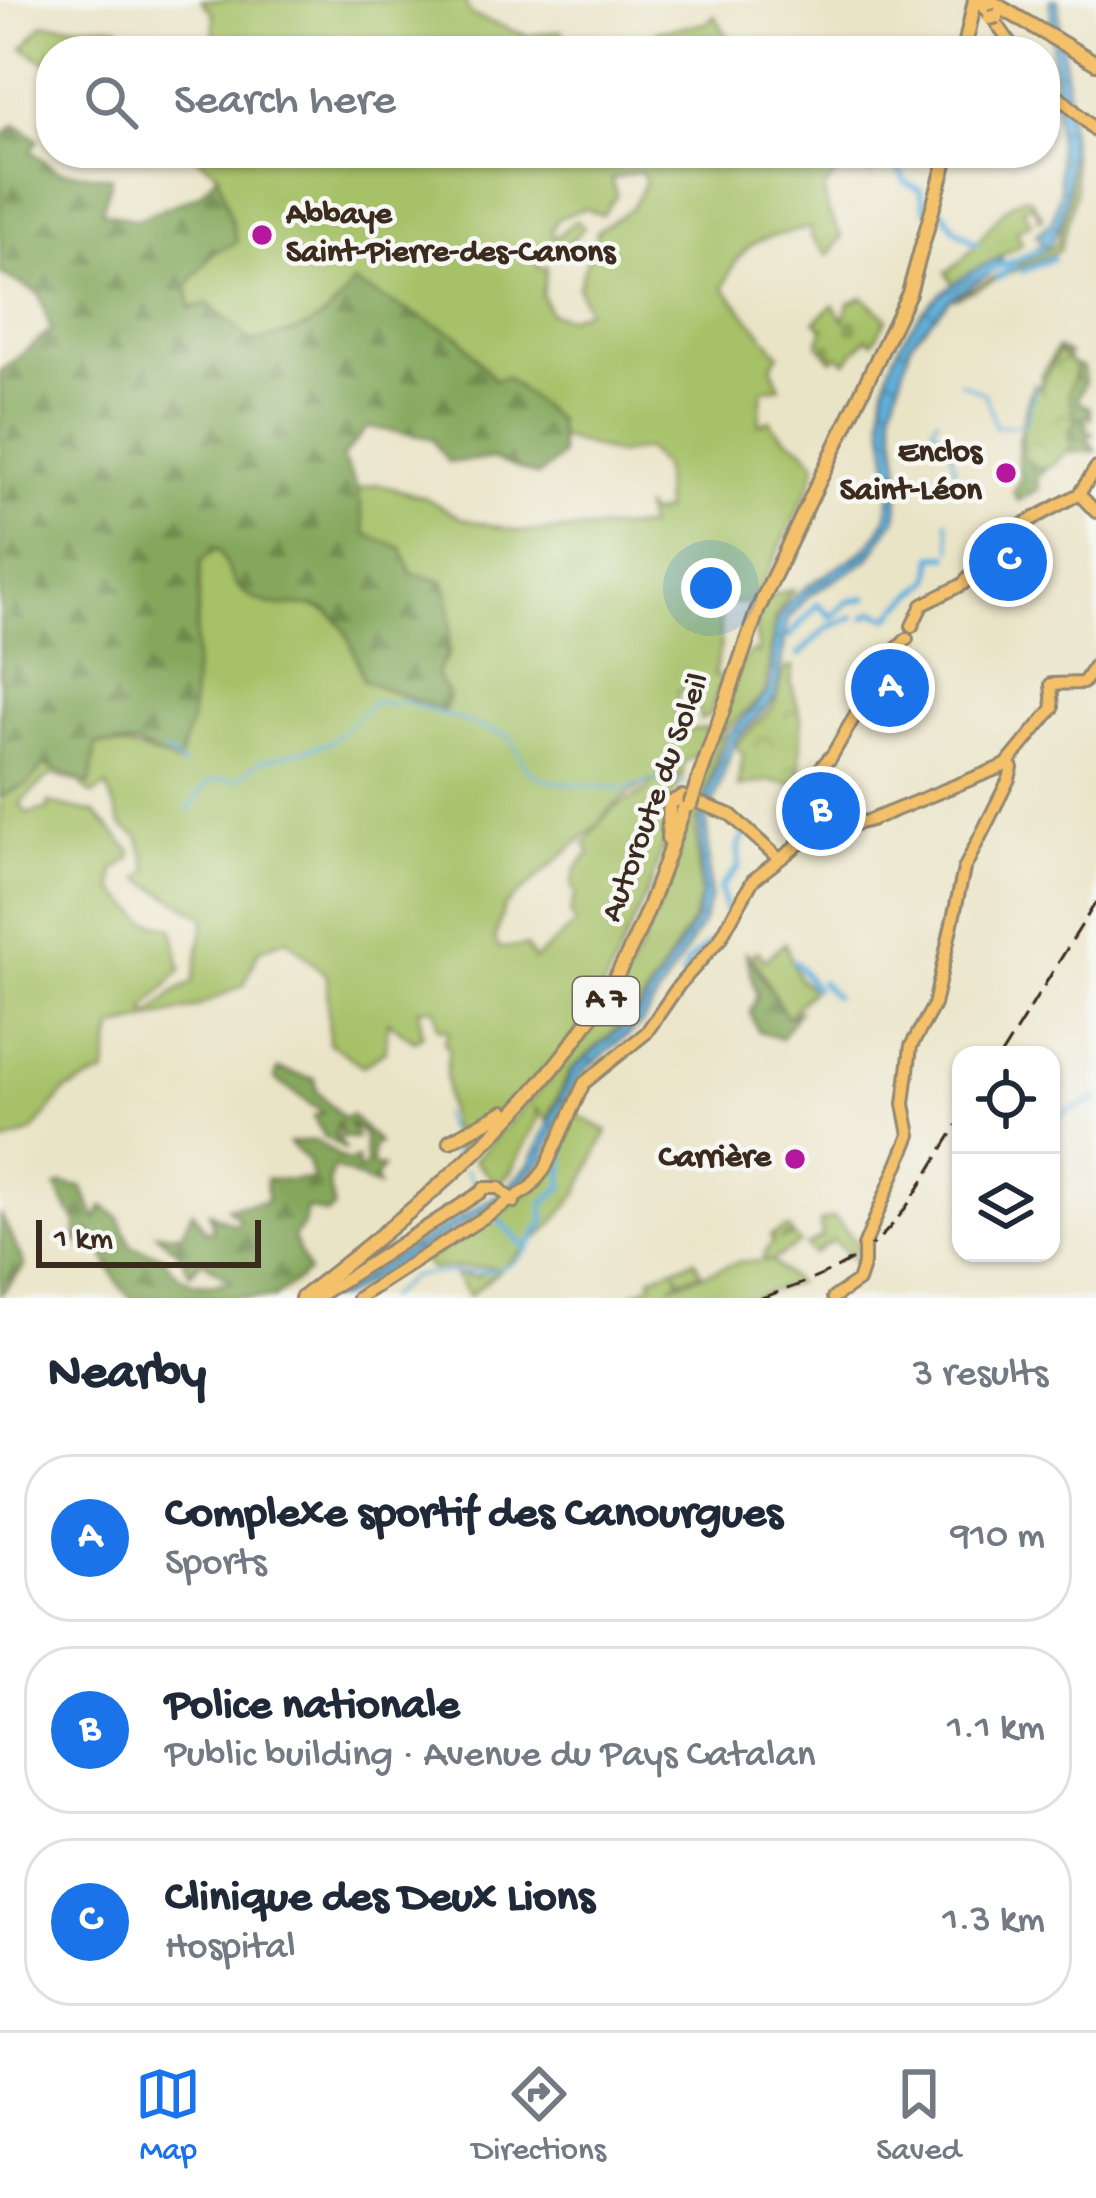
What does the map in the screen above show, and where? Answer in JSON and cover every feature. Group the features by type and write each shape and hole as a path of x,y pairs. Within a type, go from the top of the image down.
{"highway":[{"path":"972,36 983,1 1055,36"},
{"path":"974,36 994,17 1049,32"},
{"path":"1060,39 1096,62"},
{"name":"Autoroute du Soleil","path":"305,1298 392,1232 463,1164 549,1078 610,996 653,909 748,623 907,290 942,168"},
{"name":"Autoroute du Soleil","path":"305,1298 463,1164 546,1075 594,1013 658,886 758,609 794,524"},
{"path":"450,1142 514,1104 594,1013"}],"main road":[{"path":"983,1 1007,36"},
{"path":"1060,98 1094,130"},
{"path":"807,836 824,782 820,770 902,645 917,613 963,584 1009,534 1079,494 1096,468"},
{"path":"1079,494 1096,512"},
{"path":"831,1298 855,1284 864,1263 864,1246 910,1136 904,1104 911,1046 934,1005 964,869 1010,765 1053,708 1053,682 1083,683 1096,664"},
{"path":"358,1298 482,1222 550,1160 584,1082 646,1033 679,985 720,939 753,880 774,861 807,836 872,820 1010,765"},
{"path":"689,800 734,817 774,861"},
{"path":"305,1298 481,1191 508,1201"}],"green space":[{"path":"201,0 464,0 471,15 528,36 214,36 213,14"},
{"path":"715,16 728,36 658,36 657,31 707,23"},
{"path":"43,24 118,26 123,36 36,36 36,56 23,48"},
{"path":"1068,117 1076,190 1060,250 954,299 1057,244 1070,190"},
{"path":"16,124 36,139 31,151 36,155 36,168 112,177 102,211 135,220 201,194 218,173 237,242 212,254 187,286 191,308 208,304 252,342 284,335 322,318 353,283 460,337 494,380 506,377 557,420 561,456 538,476 493,459 448,462 431,438 368,427 342,457 357,487 366,534 402,548 411,573 445,582 450,630 436,675 449,696 444,711 363,680 338,620 324,609 260,602 237,586 218,549 201,560 191,720 178,764 137,745 96,744 90,785 44,765 28,784 0,797 0,372 51,330 39,294 0,273 0,137"},
{"path":"211,168 839,170 824,190 828,211 842,237 828,256 811,237 811,228 769,237 747,248 724,288 779,354 771,366 780,387 762,390 759,424 770,420 811,457 816,465 811,484 753,603 719,603 721,644 714,676 723,678 710,715 700,720 697,692 678,691 677,731 710,728 700,753 684,762 682,777 654,781 681,781 666,806 665,840 650,886 600,996 569,1043 463,1155 447,1104 449,1049 444,1042 449,1031 438,1028 435,1008 419,1009 422,1035 414,1041 388,1021 385,1051 363,1066 329,1043 327,976 287,939 259,950 244,985 194,1008 113,1028 105,1074 66,1090 32,1132 0,1144 0,797 79,748 128,747 178,763 191,720 201,560 218,548 269,603 324,610 344,628 363,680 418,703 450,652 411,573 366,535 357,489 377,484 424,497 463,519 522,532 647,527 644,508 650,514 664,511 663,468 646,449 617,454 559,437 557,419 503,380 494,380 460,337 354,284 332,310 310,325 251,342 209,304 191,308 187,286 212,253 218,173","holes":["641,171 646,181 632,208 598,230 578,287 587,310 567,318 550,313 542,294 547,267 539,268 538,257 557,257 584,227 576,220 555,238 551,232 557,219 585,208 602,215 617,195 611,179","52,774 79,782 92,795 107,786 122,827 138,836 149,870 140,879 205,918 193,982 173,993 152,1014 145,1013 146,1008 181,970 173,928 146,921 114,890 114,871 131,858 131,851 95,813 49,803 48,809 27,814 20,803","651,782 611,811 585,844 590,852 576,869 572,886 576,893 570,913 576,924 534,960 526,946 499,948 495,938 504,907 615,805"]},
{"path":"1023,197 1031,199 1043,217 1036,220 1040,217 1032,204 1023,209 1031,223 1017,230 1022,244 953,284 946,272"},
{"path":"863,297 887,318 873,342 867,338 846,362 839,356 832,360 818,344 824,329 815,321 833,305 844,321 848,303"},
{"path":"1057,348 1069,354 1067,362 1083,368 1085,382 1077,401 1089,407 1091,418 1081,418 1088,425 1085,430 1093,433 1087,438 1096,451 1063,453 1037,478 1039,489 1018,501 1013,491 1021,478 1018,457 1023,418 1034,384 1042,385 1041,377"},
{"path":"1058,351 1076,367 1068,393 1077,423 1068,432 1071,449 1050,467 1035,467 1023,456 1022,428 1034,388 1042,386"},
{"path":"793,589 775,618 765,694 727,728 721,725 741,662 752,651 759,653 755,629 766,597"},
{"path":"793,667 791,683 801,718 800,785 767,781 738,787 743,754 735,745 773,707 785,669"},
{"path":"719,728 725,730 696,825 700,898 693,920 638,1009 570,1071 547,1120 535,1107 539,1117 510,1173 497,1184 474,1160 584,1038 634,962 675,864"},
{"path":"785,943 799,979 813,989 787,1018 752,954 758,951 764,960"},
{"path":"745,950 787,1017 798,1012 781,1039 758,1031 750,1013 757,995"},
{"path":"278,1069 315,1079 317,1091 343,1118 351,1115 379,1143 373,1146 372,1166 383,1167 375,1179 378,1187 333,1167 329,1183 334,1208 327,1214 307,1208 304,1225 293,1237 308,1272 274,1298 131,1298 90,1231 77,1244 76,1223 56,1187 82,1187 96,1219 103,1206 119,1218 132,1247 163,1256 184,1279 210,1285 231,1281 202,1261 190,1274 181,1255 156,1233 182,1234 192,1211 207,1232 213,1230 209,1212 236,1225 239,1219 227,1207 267,1201 266,1179 313,1180 308,1161 289,1143 315,1140 348,1162 357,1158 358,1171 366,1167 364,1135 349,1122 357,1138 341,1137 338,1121 335,1134 346,1150 325,1137 313,1117 323,1113 275,1079"},
{"path":"575,1114 607,1131 577,1195 547,1230 469,1296 454,1273 475,1277 495,1267 430,1269 424,1261 528,1192"},
{"path":"0,1213 25,1266 0,1295"},
{"path":"834,1217 858,1244 851,1258 833,1240 813,1254 806,1246 822,1237 820,1222"},
{"path":"788,1228 792,1234 780,1239 793,1236 800,1243 771,1261 796,1283 749,1298 625,1298 653,1284 650,1277 695,1260 701,1273 681,1280 676,1271 679,1281 670,1286 739,1262 770,1261 762,1257 773,1241 770,1236"}],"water":[{"path":"1050,0 1058,0 1069,173 1055,235 1039,254 1036,248 1043,243 1036,235 1052,221 1060,192 1060,36 1052,36"},
{"path":"1001,258 1003,265 949,300 911,342 892,408 901,482 896,518 868,560 808,596 788,620 776,697 736,739 707,820 710,899 702,924 641,1024 581,1073 542,1160 513,1194 504,1191 530,1164 573,1069 639,1012 696,919 701,896 700,814 728,735 769,691 779,618 802,590 863,550 885,520 891,482 884,392 901,342 954,283"},
{"path":"502,1192 505,1198 496,1205 340,1298 326,1298"}],"waterway":[{"path":"866,168 870,173 874,168"},
{"path":"898,168 905,182 920,190 926,210"},
{"path":"943,211 954,228"},
{"path":"955,229 976,244"},
{"path":"987,272 1040,250"},
{"path":"1023,271 1053,258"},
{"path":"998,278 1014,266"},
{"path":"960,382 985,394 996,427 1022,424"},
{"path":"1025,424 1036,385"},
{"path":"938,418 933,426 950,445 955,471"},
{"path":"947,520 952,549"},
{"path":"931,578 934,556 948,556"},
{"path":"900,606 931,580"},
{"path":"790,636 818,604 832,617 848,602 866,598"},
{"path":"865,617 874,612 889,618 896,611"},
{"path":"799,655 827,628 853,617"},
{"path":"258,762 330,743 376,701 390,705 399,700 509,736 529,771 548,781 620,789"},
{"path":"164,751 185,767"},
{"path":"209,781 238,779 256,765"},
{"path":"654,780 682,781"},
{"path":"622,789 649,783"},
{"path":"187,811 207,784"},
{"path":"728,919 720,888 739,867 738,848 746,830"},
{"path":"683,977 689,961 709,944"},
{"path":"795,961 815,988"},
{"path":"821,982 834,996"},
{"path":"1060,1114 1096,1100"},
{"path":"442,1114 447,1129"},
{"path":"544,1221 543,1204 562,1187 565,1134"},
{"path":"449,1145 458,1160"},
{"path":"466,1170 476,1187"},
{"path":"499,1220 527,1249 544,1222"},
{"path":"412,1277 490,1271 517,1260 528,1249"},
{"path":"387,1298 411,1277"}],"railway":[{"path":"1007,1046 1096,902"},
{"path":"761,1298 837,1268 884,1234 952,1134"}],"place":[{"name":"Abbaye Saint-Pierre-des-Canons","path":"262,235"},
{"name":"Enclos Saint-Léon","path":"1006,473"},
{"name":"Clinique des Deux Lions","path":"1008,562"},
{"name":"Complexe sportif des Canourgues","path":"890,688"},
{"name":"Police nationale","path":"821,811"},
{"name":"Carrière","path":"795,1159"}]}
